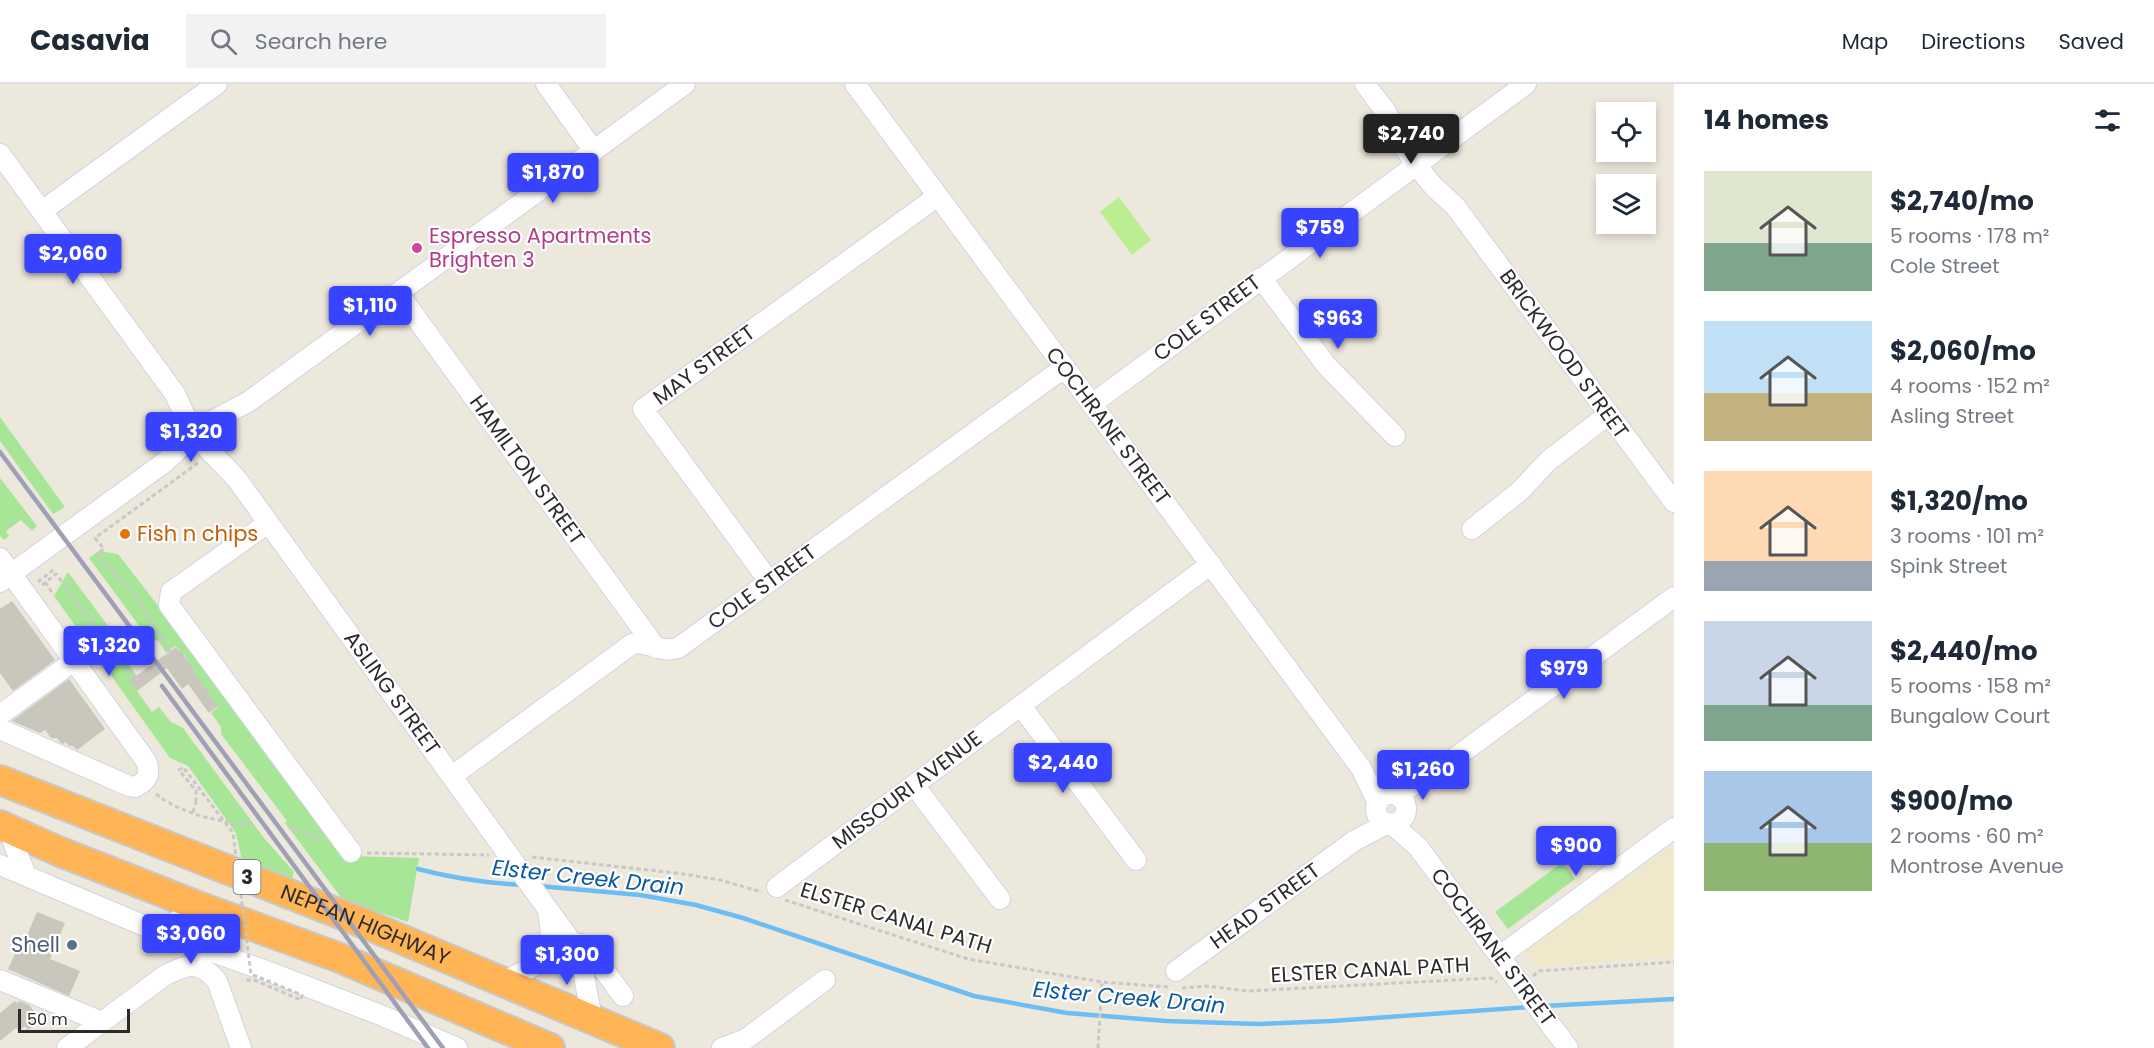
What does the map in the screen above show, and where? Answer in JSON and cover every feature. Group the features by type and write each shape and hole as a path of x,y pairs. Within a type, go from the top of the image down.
{"highway":[{"name":"NEPEAN HIGHWAY","path":"0,780 363,923 660,1048"},
{"name":"NEPEAN HIGHWAY","path":"4,827 58,851 198,906 340,958 550,1048"}],"street":[{"path":"42,211 217,84"},
{"path":"546,84 594,151"},
{"path":"0,729 129,786 135,787 142,783 149,772 146,761 74,661 4,572 204,437 248,402 685,84"},
{"name":"COCHRANE STREET","path":"855,84 1500,956 1516,982 1564,1042"},
{"name":"BRICKWOOD STREET","path":"1365,84 1386,112 1402,144 1422,161 1434,187 1455,206 1674,502"},
{"name":"COLE STREET","path":"1092,404 1526,84"},
{"name":"ASLING STREET","path":"0,154 573,944 582,965 592,1019"},
{"name":"MAY STREET","path":"769,581 643,409 938,196"},
{"path":"1261,278 1326,366 1395,436"},
{"name":"HAMILTON STREET","path":"398,293 656,648"},
{"name":"COLE STREET","path":"452,776 632,644 642,643 669,650 678,648 1065,367"},
{"path":"1472,529 1520,491 1548,461 1609,414"},
{"path":"268,523 171,592 169,605 351,852"},
{"name":"MISSOURI AVENUE","path":"775,893 914,785 1211,564"},
{"name":"HEAD STREET","path":"1176,971 1354,841 1433,774 1674,597"},
{"path":"0,716 74,661"},
{"path":"1021,706 1136,860"},
{"path":"914,785 1000,899"},
{"path":"4,827 26,876"},
{"path":"1500,956 1674,828"},
{"path":"0,865 168,936 383,1016 457,1048"},
{"path":"168,936 198,906"},
{"name":"ASLING STREET","path":"547,908 552,935 549,949"},
{"path":"164,976 173,962 168,936"},
{"path":"503,982 537,965 549,949 573,944"},
{"name":"ASLING STREET","path":"573,944 580,944 587,948 623,996"},
{"path":"210,975 234,960"},
{"path":"68,1048 164,976 196,965 210,975 241,1048"},
{"path":"0,980 102,1022"},
{"path":"722,1048 744,1043 825,980"}],"path":[{"path":"159,662 171,653 134,593 97,554 104,549 95,538 204,437"},
{"path":"53,594 43,584 56,574 136,680 147,672"},
{"path":"193,812 196,791 179,770 183,767 233,833 251,974 302,995 301,1000 254,980 243,980"},
{"path":"142,783 167,803 178,808 235,823 254,825"},
{"name":"ELSTER CANAL PATH","path":"289,828 351,852 515,862 547,858 720,880 775,893 968,959 1102,982 1179,988 1206,986 1248,991 1491,978 1516,982 1539,971 1674,962"},
{"path":"1098,1046 1102,982"}],"shaded area":[{"path":"1674,845 1674,956 1537,967 1524,951"}],"green space":[{"path":"1119,197 1151,240 1132,255 1100,212"},
{"path":"0,417 65,507 53,514 0,441"},
{"path":"0,478 37,526 32,531 21,520 6,531 9,536 4,540 0,536"},
{"path":"99,551 118,554 352,856 419,858 408,922 343,900 221,734 221,727 211,713 218,707 194,673 196,671 186,662 188,660 175,646 166,653 159,642 146,635 89,558"},
{"path":"68,572 126,650 129,665 137,676 130,681 152,712 159,707 171,722 183,728 264,838 294,872 292,879 242,860 236,833 188,766 170,758 54,596"},
{"path":"1563,862 1575,879 1508,929 1495,912"}],"building":[{"path":"12,601 55,660 13,691 0,673 0,609"},
{"path":"176,647 218,706 209,713 188,684 182,689 167,668 137,691 129,681"},
{"path":"69,679 105,729 77,750 66,742 63,744 57,738 51,738 45,730 40,733 12,721"},
{"path":"37,912 65,923 50,959 80,971 69,996 8,969 19,945 22,947"},
{"path":"15,1001 29,1005 41,1020 28,1030 25,1026 19,1031 16,1028 0,1041 0,1013"}],"waterway":[{"name":"Elster Creek Drain","path":"418,869 469,880 522,885"},
{"name":"Elster Creek Drain","path":"539,886 640,895 696,905 743,918 974,996 1067,1013 1166,1021 1258,1024 1529,1007"},
{"name":"Elster Creek Drain","path":"1544,1006 1674,999"}],"railway":[{"path":"0,452 443,1048"},
{"path":"162,686 428,1048"}],"place":[{"name":"Espresso Apartments Brighten 3","path":"417,248"},
{"name":"Fish n chips","path":"125,534"},
{"name":"Shell","path":"72,945"}]}
